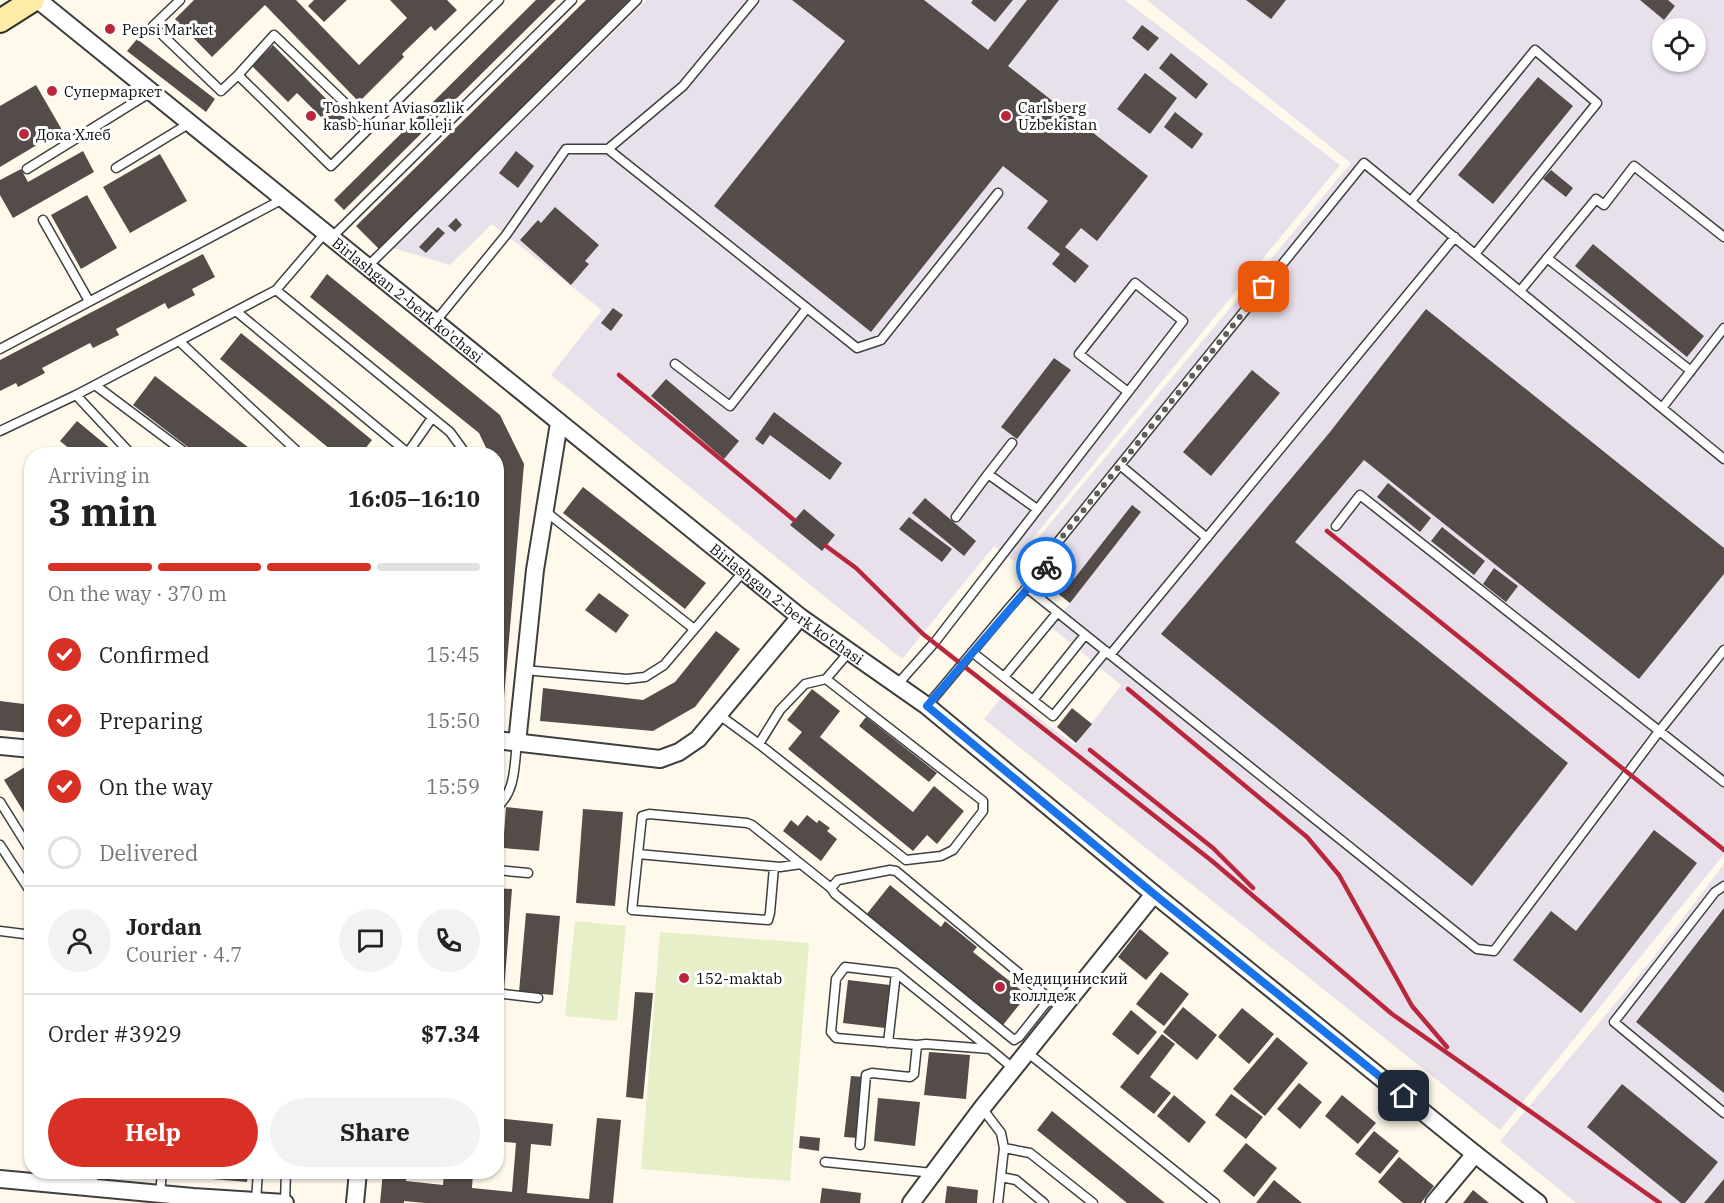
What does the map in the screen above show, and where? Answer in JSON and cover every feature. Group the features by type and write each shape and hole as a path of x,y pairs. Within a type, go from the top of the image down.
{"main road":[{"path":"0,21 33,0"}],"street":[{"name":"Birlashgan 2-berk ko'chasi","path":"38,0 743,572 800,617 927,706 1154,894 1475,1154 1539,1203"},
{"path":"517,743 535,570 559,423"},
{"path":"504,741 660,759 679,752 698,738 800,617"},
{"path":"0,746 24,749"},
{"path":"911,1203 982,1108 1028,1053 1056,1004 1154,894"},
{"path":"1434,1203 1475,1154"},
{"path":"0,1179 93,1180 160,1194 285,1203"},
{"path":"355,1203 357,1179"}],"lane":[{"path":"180,0 153,26 221,91 274,35 370,127"},
{"path":"238,75 331,166 499,0"},
{"path":"0,431 76,395 276,291 328,235 572,0"},
{"path":"367,267 637,0"},
{"path":"608,149 683,86 754,0"},
{"path":"1411,201 1535,50 1597,103 1475,254"},
{"path":"27,169 151,92"},
{"path":"116,168 190,123"},
{"path":"435,322 506,235 566,149 608,149 857,348 881,340 998,193"},
{"path":"927,706 1059,552 1053,548 1364,163 1724,459"},
{"path":"1520,291 1596,199 1604,205 1634,166 1724,237"},
{"path":"0,349 283,199"},
{"path":"43,220 89,302"},
{"path":"972,652 1053,716 1207,538 1455,237"},
{"path":"1548,258 1691,371"},
{"path":"896,686 935,642 1184,321 1135,283 1079,354 1128,392"},
{"path":"276,291 450,432 461,447"},
{"path":"675,364 730,406 807,308"},
{"path":"237,312 399,447"},
{"path":"1662,408 1724,328"},
{"path":"179,341 293,447"},
{"path":"95,385 178,447"},
{"path":"76,395 124,447"},
{"path":"412,447 432,418"},
{"path":"956,517 1012,443"},
{"path":"1120,465 1207,538"},
{"path":"988,474 1037,509"},
{"path":"1336,526 1360,495 1724,782"},
{"path":"545,511 694,629"},
{"path":"524,670 627,679 645,677 664,665 743,572"},
{"path":"1027,588 1477,949 1494,951 1660,730 1724,650"},
{"path":"1004,677 1057,613"},
{"path":"1033,700 1085,635"},
{"path":"759,744 780,710 805,684 826,679 849,652"},
{"path":"718,714 906,860 941,856 953,850 983,811 983,801 826,679"},
{"path":"504,800 511,790 517,743"},
{"path":"0,802 24,840"},
{"path":"774,867 768,920 632,910 642,816 649,814 747,823 831,888 835,894 1014,1040 1056,1004 896,871 890,870 838,880 831,888"},
{"path":"0,846 24,882"},
{"path":"638,854 774,867 801,864"},
{"path":"504,871 528,873"},
{"path":"1724,886 1715,892 1614,1022 1724,1113"},
{"path":"0,932 24,934"},
{"path":"990,1049 926,1044 917,1046 836,1038 831,1032 836,979 845,967 896,974 990,1049 1014,1069"},
{"path":"888,1043 896,974"},
{"path":"504,994 538,998"},
{"path":"860,1145 866,1075 872,1073 910,1077 914,1074 917,1046"},
{"path":"1028,1053 1215,1203"},
{"path":"982,1108 1001,1134 1004,1148 998,1203"},
{"path":"1004,1148 1029,1153 1093,1203"},
{"path":"825,1162 934,1173"},
{"path":"1001,1178 1016,1180 1044,1203"},
{"path":"160,1194 161,1179"},
{"path":"256,1201 258,1179"},
{"path":"285,1203 286,1179"}],"shaded area":[{"name":"Carlsberg Uzbekistan","path":"647,0 1125,0 1340,165 1014,561 994,546 902,659 551,375 602,310 492,224 450,265 393,248"},
{"path":"1147,0 1724,0 1724,854 1500,1130 984,719 1005,693 1075,745 1121,685 1051,627 1070,603 1018,562 1351,163"},
{"path":"1724,864 1724,1203 1576,1203 1500,1141 1650,962"}],"green space":[{"path":"575,921 626,926 617,1021 565,1016"},
{"path":"660,932 809,943 790,1181 641,1169"}],"building":[{"path":"194,0 296,0 359,65 407,18 390,0 447,0 457,10 435,31 431,26 359,102 265,5 212,57 175,19"},
{"path":"314,0 347,0 324,22 308,6"},
{"path":"536,0 556,0 344,210 334,200"},
{"path":"586,0 632,0 379,249 356,226"},
{"path":"792,0 924,0 988,50 1027,0 1059,0 1008,66 1148,176 1097,241 1081,228 1065,247 1089,266 1075,283 1052,264 1060,254 1027,228 1048,201 1003,166 871,332 714,206 845,41"},
{"path":"973,0 1013,0 995,22 971,3"},
{"path":"1246,0 1286,0 1271,19"},
{"path":"1640,0 1668,0 1675,6 1666,18 1662,18"},
{"path":"1142,25 1159,38 1148,51 1132,38"},
{"path":"137,39 215,99 206,112 127,51"},
{"path":"273,45 347,120 336,132 297,93 288,102 252,66"},
{"path":"1171,53 1208,84 1196,99 1159,68"},
{"path":"1145,73 1177,98 1150,134 1117,109"},
{"path":"1538,77 1573,106 1493,204 1458,175"},
{"path":"36,85 62,130 0,167 0,106"},
{"path":"1175,112 1203,134 1192,149 1164,127"},
{"path":"83,151 94,172 13,218 0,195 0,180 21,169 28,182"},
{"path":"516,151 534,166 518,188 499,173"},
{"path":"160,154 187,201 130,233 103,187"},
{"path":"1551,170 1573,188 1566,197 1543,179"},
{"path":"87,195 117,248 81,269 51,215"},
{"path":"555,207 599,245 585,261 589,264 571,285 520,240 538,220 541,223"},
{"path":"456,218 462,225 455,232 448,226"},
{"path":"438,227 445,233 426,253 419,247"},
{"path":"1593,244 1704,336 1687,357 1575,266"},
{"path":"203,254 215,277 192,289 195,295 168,309 165,303 116,329 119,335 93,348 90,343 42,368 45,373 18,387 16,383 0,391 0,360"},
{"path":"327,274 500,415 524,464 504,698 504,447 486,447 479,433 310,297"},
{"path":"613,308 623,315 611,331 601,323"},
{"path":"1426,309 1724,548 1724,574 1639,679 1364,460 1295,542 1568,763 1472,886 1161,634 1330,432"},
{"path":"241,333 372,440 366,447 327,447 220,359"},
{"path":"1054,358 1071,370 1017,439 1001,427"},
{"path":"1252,370 1280,393 1211,476 1183,452"},
{"path":"155,376 248,447 188,447 133,405"},
{"path":"666,379 739,441 724,459 651,396"},
{"path":"774,412 842,463 830,480 770,435 763,445 755,439"},
{"path":"77,421 109,447 67,447 60,441"},
{"path":"1388,483 1431,518 1420,532 1377,497"},
{"path":"583,487 706,583 685,609 563,513"},
{"path":"925,498 976,541 964,556 912,513"},
{"path":"1132,505 1141,512 1070,603 1043,582 1056,565 1074,579"},
{"path":"804,509 835,535 822,551 790,525"},
{"path":"909,517 952,549 942,562 899,529"},
{"path":"1442,527 1485,561 1474,575 1431,541"},
{"path":"1494,568 1518,586 1506,602 1483,584"},
{"path":"599,593 629,615 616,633 585,610"},
{"path":"716,631 740,649 695,707 653,731 540,721 543,688 643,700 675,682"},
{"path":"812,689 840,711 820,737 913,812 934,786 964,811 937,844 927,835 913,851 788,749 802,732 787,720"},
{"path":"0,701 24,704 24,732 0,730"},
{"path":"1072,708 1092,724 1076,743 1057,727"},
{"path":"866,717 937,773 929,782 859,726"},
{"path":"24,768 24,812 4,780"},
{"path":"506,807 543,811 539,851 504,848"},
{"path":"583,809 623,812 615,906 576,903"},
{"path":"807,815 817,823 819,820 830,828 827,831 837,839 821,861 783,831 791,820 798,826"},
{"path":"1654,830 1697,863 1581,1013 1513,960 1551,911 1576,931"},
{"path":"890,885 941,927 945,921 977,947 973,952 1027,995 1003,1025 866,915"},
{"path":"504,888 512,889 504,991"},
{"path":"1724,908 1724,1093 1636,1022"},
{"path":"526,913 560,916 553,995 519,992"},
{"path":"1140,929 1169,953 1146,980 1118,957"},
{"path":"1161,972 1189,994 1164,1026 1136,1004"},
{"path":"848,980 890,985 885,1028 843,1023"},
{"path":"635,992 653,993 643,1099 626,1097"},
{"path":"1183,1007 1217,1035 1197,1060 1163,1032"},
{"path":"1242,1008 1274,1034 1249,1064 1218,1037"},
{"path":"1131,1010 1157,1032 1138,1055 1112,1034"},
{"path":"1162,1034 1175,1044 1150,1077 1171,1093 1154,1114 1120,1087"},
{"path":"1277,1037 1308,1063 1265,1116 1233,1089"},
{"path":"929,1052 970,1055 966,1099 924,1095"},
{"path":"851,1076 864,1077 858,1138 844,1137"},
{"path":"1299,1083 1322,1102 1300,1129 1277,1109"},
{"path":"1622,1084 1718,1162 1685,1203 1681,1203 1587,1127"},
{"path":"1231,1094 1263,1117 1246,1139 1215,1115"},
{"path":"1174,1095 1206,1122 1189,1143 1157,1116"},
{"path":"1342,1095 1376,1123 1358,1144 1325,1116"},
{"path":"878,1098 920,1102 915,1146 874,1141"},
{"path":"1052,1111 1165,1203 1127,1203 1037,1130"},
{"path":"597,1118 621,1120 613,1203 404,1201 404,1203 380,1203 382,1179 406,1179 406,1181 443,1185 443,1179 473,1179 472,1188 512,1192 516,1143 504,1142 504,1119 553,1124 551,1146 531,1144 527,1193 589,1199"},
{"path":"1374,1131 1399,1151 1380,1174 1355,1154"},
{"path":"800,1136 820,1138 819,1151 799,1148"},
{"path":"1246,1143 1277,1168 1254,1197 1223,1171"},
{"path":"1399,1157 1434,1186 1421,1203 1403,1203 1378,1182"},
{"path":"212,1179 247,1179 247,1182"},
{"path":"1724,1179 1724,1203 1704,1203"},
{"path":"1274,1180 1302,1203 1256,1203"},
{"path":"947,1186 978,1190 977,1203 945,1203"},
{"path":"822,1188 861,1193 860,1203 820,1203"},
{"path":"1473,1190 1489,1203 1463,1203"}],"railway":[{"path":"619,375 794,520"},
{"path":"1327,531 1724,850"},
{"path":"826,546 856,568 923,634 1212,861 1392,1014 1660,1203"},
{"path":"1128,689 1307,837 1339,875 1412,1006 1447,1047"},
{"path":"1090,750 1213,848 1253,888"}],"way so far":[{"path":"1046,567 1059,552 1053,548 1264,287"}],"place":[{"name":"Pepsi Market","path":"110,29"},
{"name":"Супермаркет","path":"52,91"},
{"name":"Toshkent Aviasozlik kasb-hunar kolleji","path":"311,116"},
{"name":"Carlsberg Uzbekistan","path":"1006,116"},
{"name":"Дока Хлеб","path":"24,134"},
{"name":"152-maktab","path":"684,978"},
{"name":"Медициниский коллдеж","path":"1000,987"}],"route":[{"path":"1046,567 927,706 1154,894 1404,1096"}]}
